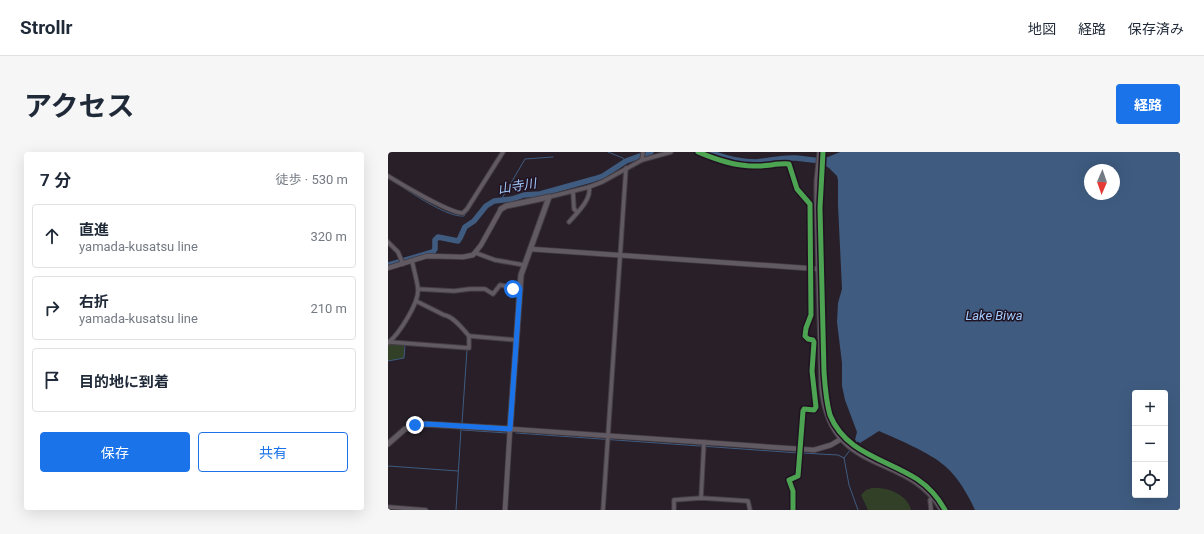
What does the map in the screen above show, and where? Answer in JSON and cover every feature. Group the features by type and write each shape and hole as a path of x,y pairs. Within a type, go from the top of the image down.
{"main road":[{"path":"820,154 817,197 818,269 823,395 825,410 840,439 867,458 914,480 924,487 942,510"},
{"path":"501,209 506,206 549,197"},
{"path":"388,444 405,429 423,424 510,429 521,275 549,197"}],"street":[{"path":"388,176 436,203 456,213 463,214 503,152"},
{"path":"642,158 643,152"},
{"path":"549,197 589,187 602,182 642,158 671,152"},
{"path":"698,152 724,162 737,164 756,166 789,164 797,189 810,204 811,318 808,322 805,336 814,342 812,371 816,407 814,410 804,409 803,411 798,476 789,480 794,491 793,510"},
{"path":"603,510 626,168"},
{"path":"570,222 586,199 590,191 589,187"},
{"path":"572,192 574,209 577,212"},
{"path":"388,268 426,256 471,256 476,253 501,209"},
{"path":"388,242 398,252 403,264"},
{"path":"530,249 818,269"},
{"path":"476,253 495,260 524,265"},
{"path":"388,342 394,337 416,301 418,289 412,261"},
{"path":"418,289 454,291 470,289 485,290 493,294 500,285 520,289"},
{"path":"416,301 444,315 448,315 469,336 517,340"},
{"path":"388,342 469,348 469,336"},
{"path":"505,510 510,429 608,439 801,452 823,448 840,439"},
{"path":"701,498 704,445"},
{"path":"931,510 930,500 933,497"},
{"path":"674,510 674,500 701,498 748,501 750,510"},
{"path":"388,507 426,510"}],"green space":[{"path":"388,344 404,345 404,358 388,361"},
{"path":"872,488 890,490 896,493 909,504 911,510 868,510 861,495 866,490"}],"water":[{"name":"Lake Biwa","path":"840,152 1180,152 1180,510 975,510 966,492 954,475 945,466 931,456 879,431 860,443 855,440 857,432 845,400 842,386 842,363 837,322 838,303 842,289 838,180 837,176 824,165 824,157"}],"waterway":[{"path":"608,152 623,158 625,161"},
{"name":"山寺川","path":"388,265 433,252 435,249 435,240 438,237 458,241 465,227 474,221 486,206 494,201 512,199 524,195 540,194 594,179 603,176 626,161 651,152"},
{"name":"山寺川","path":"710,152 721,156 750,162 791,158 818,161 830,160"},
{"path":"501,200 525,159 553,157"},
{"path":"471,206 495,168"},
{"path":"388,178 426,202 447,212 464,216 468,210"},
{"path":"388,361 404,358 405,345"},
{"path":"462,423 467,350"},
{"path":"456,510 461,429"},
{"path":"462,430 507,433"},
{"path":"516,433 799,453"},
{"path":"853,446 857,441"},
{"path":"844,458 851,449"},
{"path":"802,453 838,455 844,458"},
{"path":"844,458 849,485 858,510"},
{"path":"388,466 458,471"}],"cycle path":[{"path":"698,152 720,160 742,165 758,166 789,164 797,189 810,204 811,315 806,328 805,336 814,342 812,371 816,407 814,410 804,409 803,411 798,476 789,480 793,491 793,510"},
{"path":"823,152 820,208 824,372 830,415 837,428 856,447 917,479 933,493 945,510"}],"route":[{"path":"415,425 428,424 510,429 520,289 513,289"}]}
